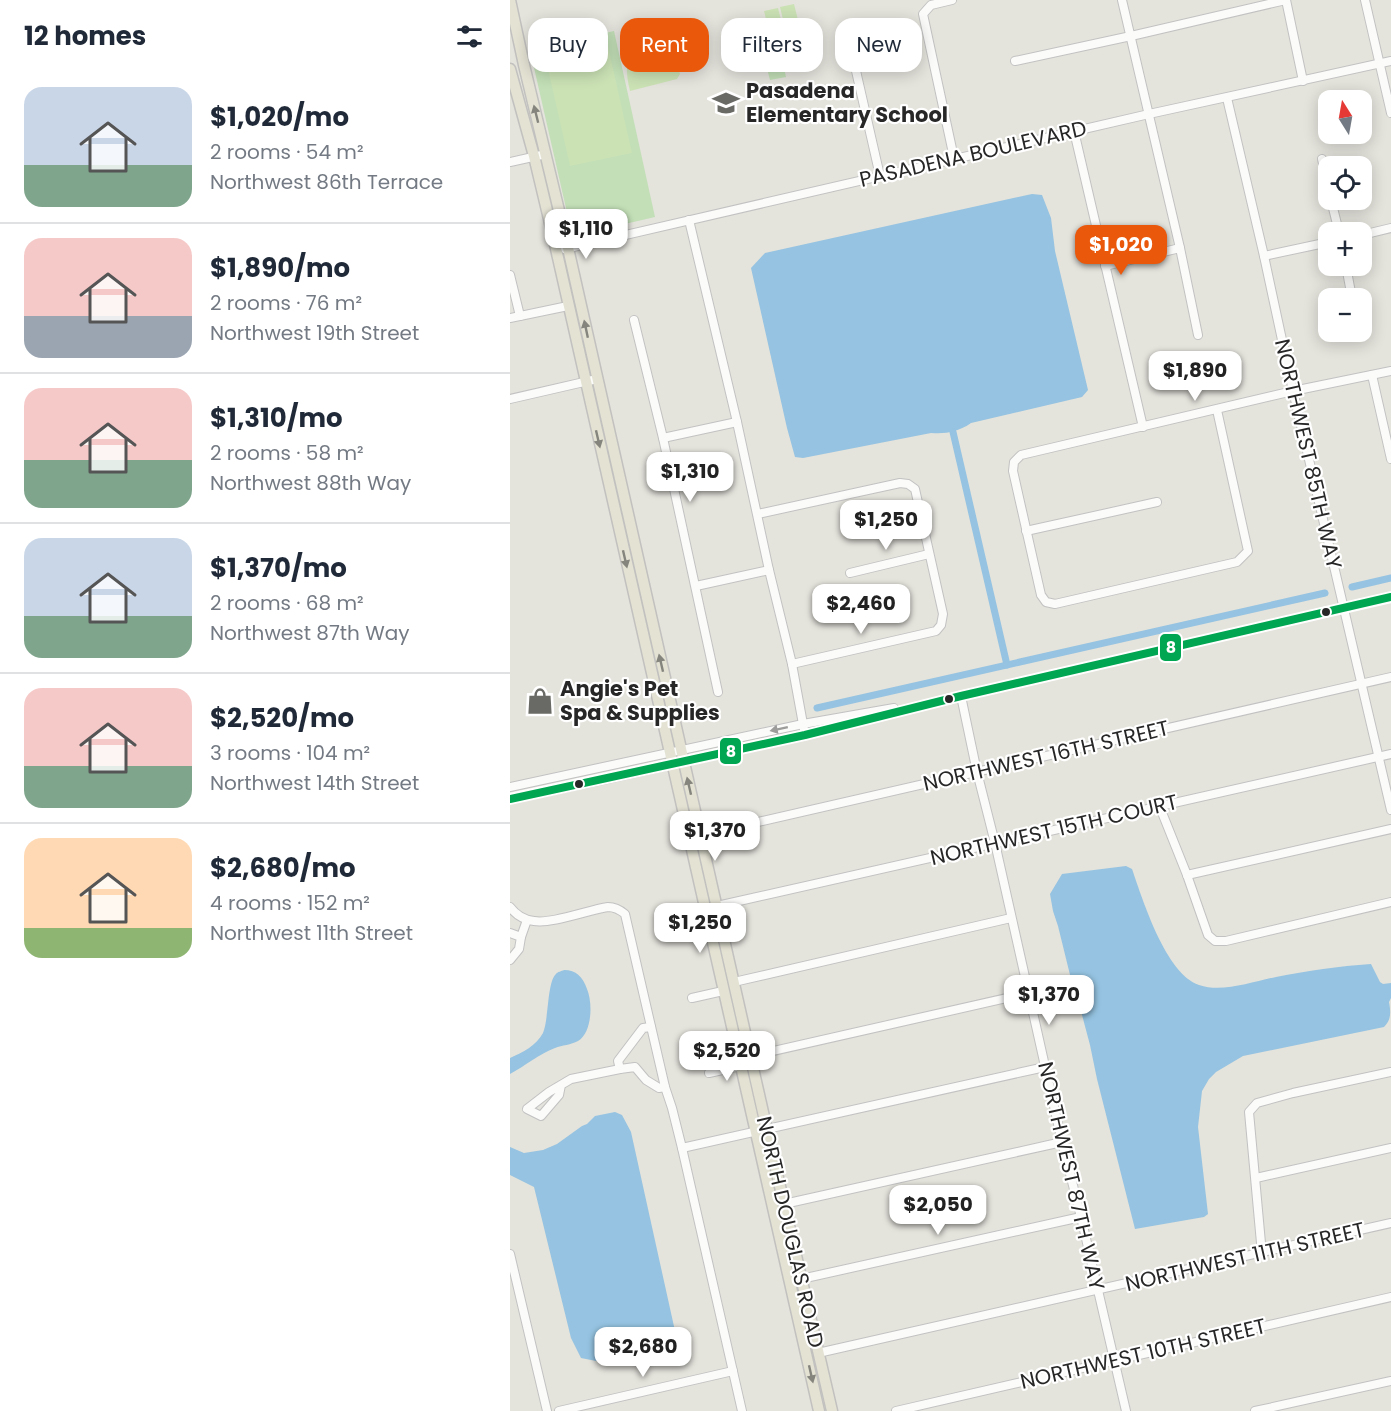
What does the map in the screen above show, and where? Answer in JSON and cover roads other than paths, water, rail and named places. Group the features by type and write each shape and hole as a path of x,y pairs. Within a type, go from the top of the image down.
{"main road":[{"name":"NORTH DOUGLAS ROAD","path":"510,0 832,1411"},
{"name":"NORTH DOUGLAS ROAD","path":"510,69 534,156 556,250 819,1411"},
{"path":"691,846 698,854 705,881 716,902"}],"street":[{"path":"952,0 932,5 923,14 954,158"},
{"path":"1122,0 1198,335"},
{"path":"1015,61 1286,0 1303,81"},
{"path":"1365,0 1391,113"},
{"name":"PASADENA BOULEVARD","path":"556,250 954,158 1391,61"},
{"path":"856,72 880,176"},
{"name":"NORTHWEST 85TH WAY","path":"1227,98 1391,810"},
{"path":"1074,131 1143,427"},
{"path":"510,162 546,154"},
{"path":"689,220 792,664 805,735"},
{"path":"1372,233 1391,228"},
{"path":"1264,256 1318,244"},
{"path":"1105,266 1180,248"},
{"path":"510,276 520,316"},
{"path":"510,318 568,306"},
{"path":"633,320 663,438 718,692"},
{"path":"1217,410 1248,551 1246,555 1238,562 1055,604 1046,602 1041,595 1013,471 1014,462 1022,455 1293,392 1372,375 1391,370"},
{"path":"1372,375 1391,459"},
{"path":"510,399 597,379"},
{"path":"663,438 737,422"},
{"path":"758,514 900,483 908,484 915,489 943,614 941,625 936,631 792,664"},
{"path":"1026,531 1157,502"},
{"path":"850,573 929,554"},
{"path":"696,586 769,570"},
{"path":"682,756 805,735 961,696 1391,597"},
{"name":"NORTHWEST 16TH STREET","path":"700,835 1391,677"},
{"path":"510,799 607,779 670,759 803,724 961,696"},
{"name":"NORTHWEST 87TH WAY","path":"961,696 1062,1142 1126,1411"},
{"name":"NORTHWEST 15TH COURT","path":"716,902 995,843 1391,754"},
{"path":"510,787 670,759"},
{"path":"1159,805 1208,935 1215,941 1226,941 1391,902"},
{"path":"1186,875 1391,829"},
{"path":"510,907 515,913 533,921 545,921 608,907 621,910 627,919 742,1411"},
{"path":"675,923 706,916"},
{"path":"734,982 1011,918"},
{"path":"510,960 519,949 527,920"},
{"path":"510,933 521,937"},
{"path":"692,998 723,991"},
{"path":"751,1056 1029,993"},
{"path":"620,1069 618,1061 643,1028 651,1027"},
{"path":"709,1073 740,1066"},
{"path":"561,1085 559,1095 542,1116 527,1109 549,1092 571,1079 620,1069 635,1067 646,1080 659,1088 665,1087"},
{"path":"682,1148 1045,1067"},
{"path":"1262,1254 1249,1112 1257,1103 1391,1072"},
{"path":"784,1204 1062,1142"},
{"path":"1256,1178 1391,1148"},
{"path":"801,1279 1081,1217"},
{"name":"NORTHWEST 11TH STREET","path":"818,1353 1391,1224"},
{"path":"510,1254 547,1411"},
{"name":"NORTHWEST 10TH STREET","path":"896,1411 1391,1297"},
{"path":"559,1411 733,1371"},
{"path":"1255,1411 1391,1381"}],"water":[{"path":"1032,194 1042,195 1051,218 1055,251 1088,390 1082,397 971,423 952,432 931,433 803,458 795,457 751,268 765,253"},
{"path":"1126,866 1132,869 1149,917 1166,952 1187,978 1199,985 1227,987 1311,971 1371,964 1380,982 1391,983 1390,1016 1384,1027 1243,1056 1216,1072 1202,1091 1198,1127 1208,1214 1204,1217 1135,1229 1050,894 1062,874"},
{"path":"564,970 578,975 589,995 589,1025 583,1037 549,1051 510,1074 510,1058 533,1045 543,1033 553,978"},
{"path":"615,1112 622,1115 631,1132 675,1331 674,1341 650,1350 601,1362 581,1358 571,1338 534,1187 510,1175 510,1147 524,1153 543,1150 557,1144 595,1116"}],"waterway":[{"path":"953,432 1007,665"},
{"path":"1352,587 1391,578"},
{"path":"817,708 1325,593"}],"place":[{"name":"Pasadena Elementary School","path":"726,103"},
{"name":"Angie's Pet Spa & Supplies","path":"540,701"}]}
